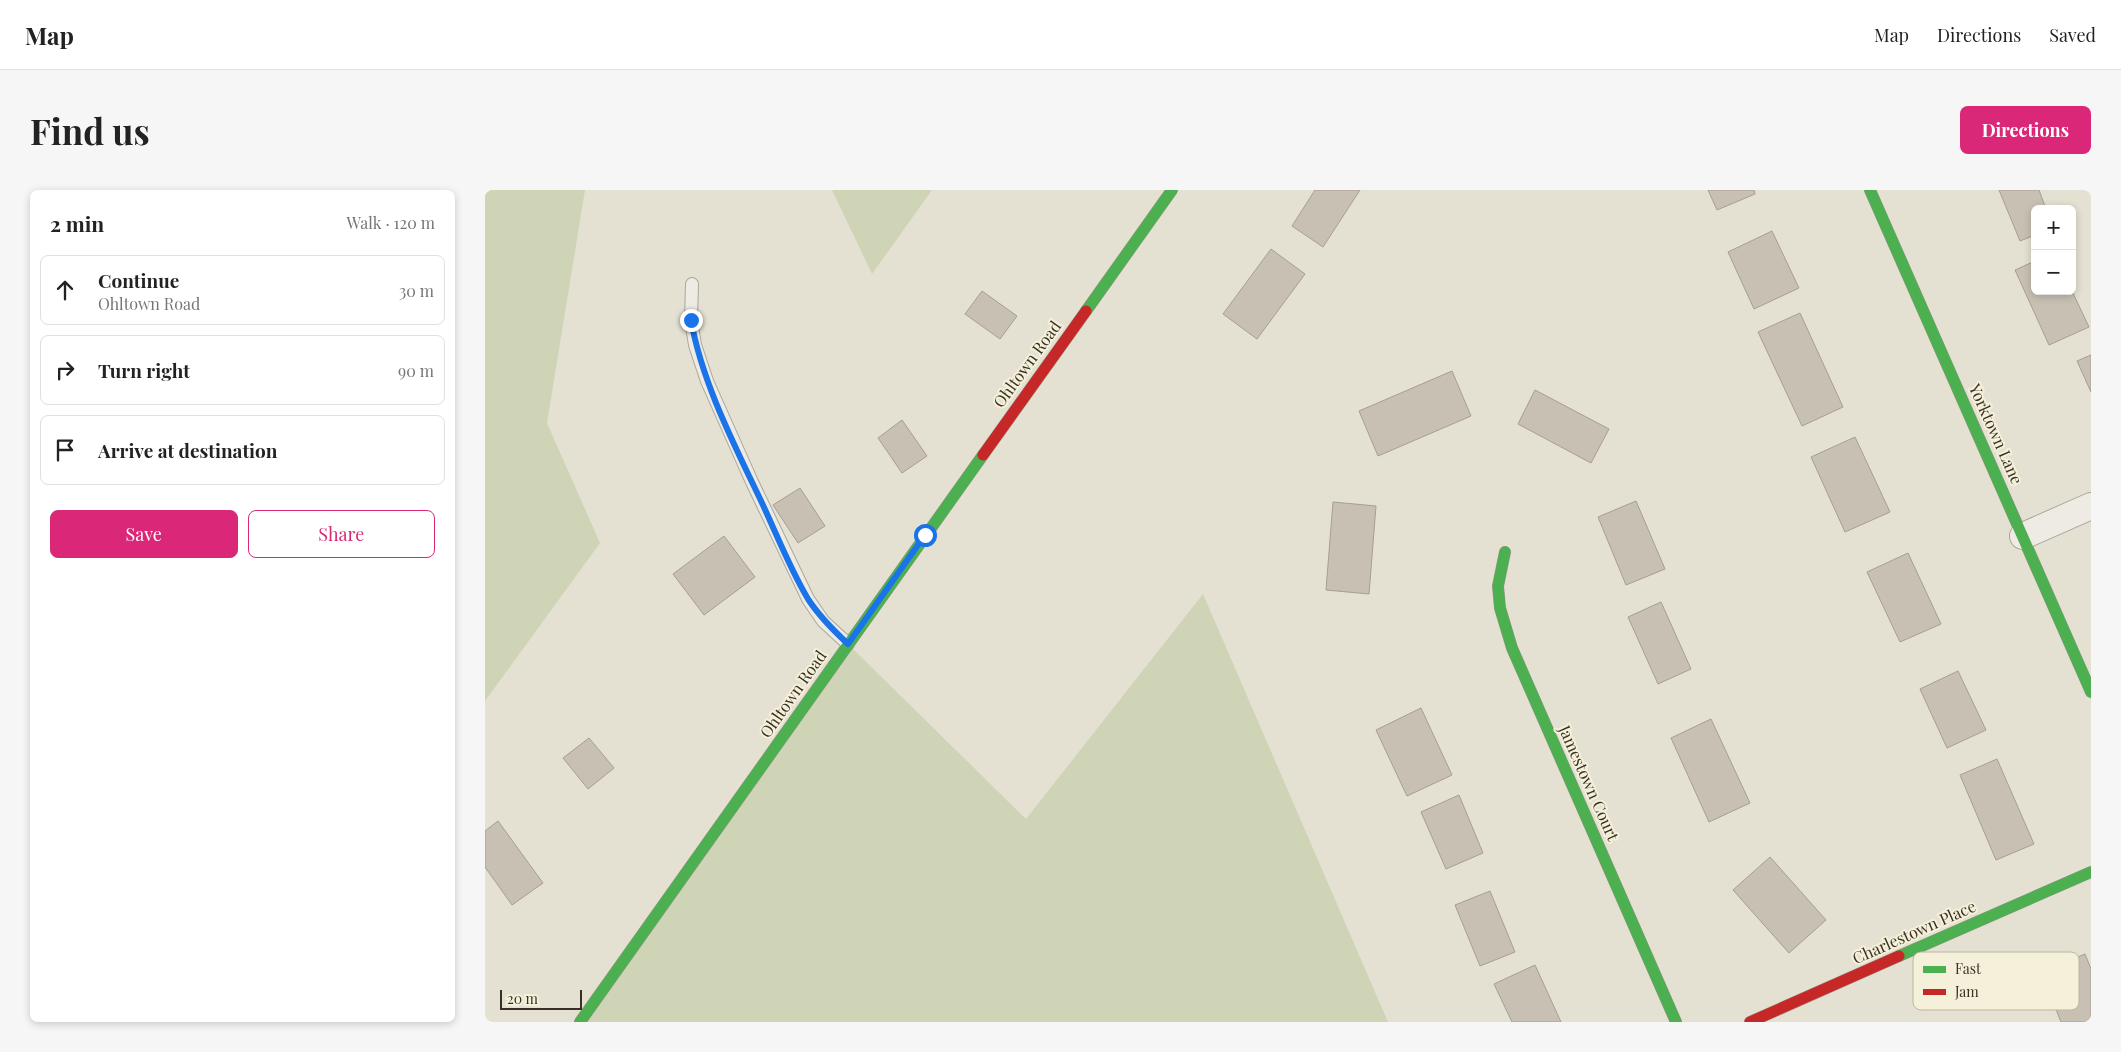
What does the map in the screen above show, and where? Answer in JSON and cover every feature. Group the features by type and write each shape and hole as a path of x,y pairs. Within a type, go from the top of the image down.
{"street":[{"name":"Ohltown Road","path":"581,1022 1172,190"},
{"name":"Yorktown Lane","path":"1870,190 2091,692"},
{"path":"2023,536 2091,506"},
{"name":"Jamestown Court","path":"1505,552 1498,586 1500,608 1512,648 1675,1022"},
{"name":"Charlestown Place","path":"1750,1022 2091,872"}],"lane":[{"path":"692,284 691,320 694,336 711,390 752,482 808,599 823,620 848,644"}],"green space":[{"path":"485,190 585,190 547,423 600,543 485,701"},
{"path":"832,190 932,190 872,274"},
{"path":"1203,594 1388,1022 580,1022 848,644 1026,819"}],"building":[{"path":"1315,190 1360,190 1323,247 1292,226"},
{"path":"1708,190 1754,190 1755,194 1717,210"},
{"path":"1999,190 2039,190 2045,205 2031,205 2031,237 2020,241"},
{"path":"1772,231 1799,288 1754,309 1728,252"},
{"path":"1271,249 1305,274 1257,339 1223,314"},
{"path":"2031,263 2031,295 2074,295 2089,327 2049,345 2015,270"},
{"path":"982,291 1017,316 1000,339 965,314"},
{"path":"1800,313 1843,407 1802,426 1758,332"},
{"path":"2091,355 2091,392 2077,361"},
{"path":"1452,371 1471,416 1378,456 1359,411"},
{"path":"1535,390 1609,429 1591,463 1518,424"},
{"path":"902,420 927,456 902,473 878,438"},
{"path":"1855,437 1890,512 1845,532 1811,457"},
{"path":"800,488 825,526 798,543 773,505"},
{"path":"1636,501 1665,569 1626,585 1598,517"},
{"path":"1333,502 1376,506 1369,594 1326,590"},
{"path":"724,536 755,577 704,615 673,574"},
{"path":"1908,553 1941,624 1900,642 1867,572"},
{"path":"1661,602 1691,669 1658,684 1628,617"},
{"path":"1958,671 1986,730 1947,748 1920,689"},
{"path":"1421,708 1452,775 1407,796 1376,730"},
{"path":"1711,719 1750,803 1709,822 1671,738"},
{"path":"589,738 614,768 588,789 563,758"},
{"path":"1997,759 2034,844 1996,860 1960,775"},
{"path":"1459,795 1483,853 1446,869 1421,812"},
{"path":"498,821 543,883 512,905 485,867 485,831"},
{"path":"1770,857 1826,920 1789,953 1733,890"},
{"path":"1490,891 1515,952 1480,966 1455,905"},
{"path":"2085,954 2091,969 2091,1022 2061,1022 2056,1010 2079,1010 2079,956"},
{"path":"1535,965 1561,1022 1512,1022 1494,984"}],"traffic: fast":[{"path":"1086,311 1172,190"},
{"path":"1870,190 2091,692"},
{"path":"580,1022 983,455"},
{"path":"1505,552 1498,586 1500,608 1512,648 1676,1022"},
{"path":"1899,956 2091,872"}],"traffic: jam":[{"path":"983,455 1086,311"},
{"path":"1750,1022 1899,956"}],"route":[{"path":"691,320 695,345 707,381 790,562 808,599 823,620 848,644 925,535"}]}
